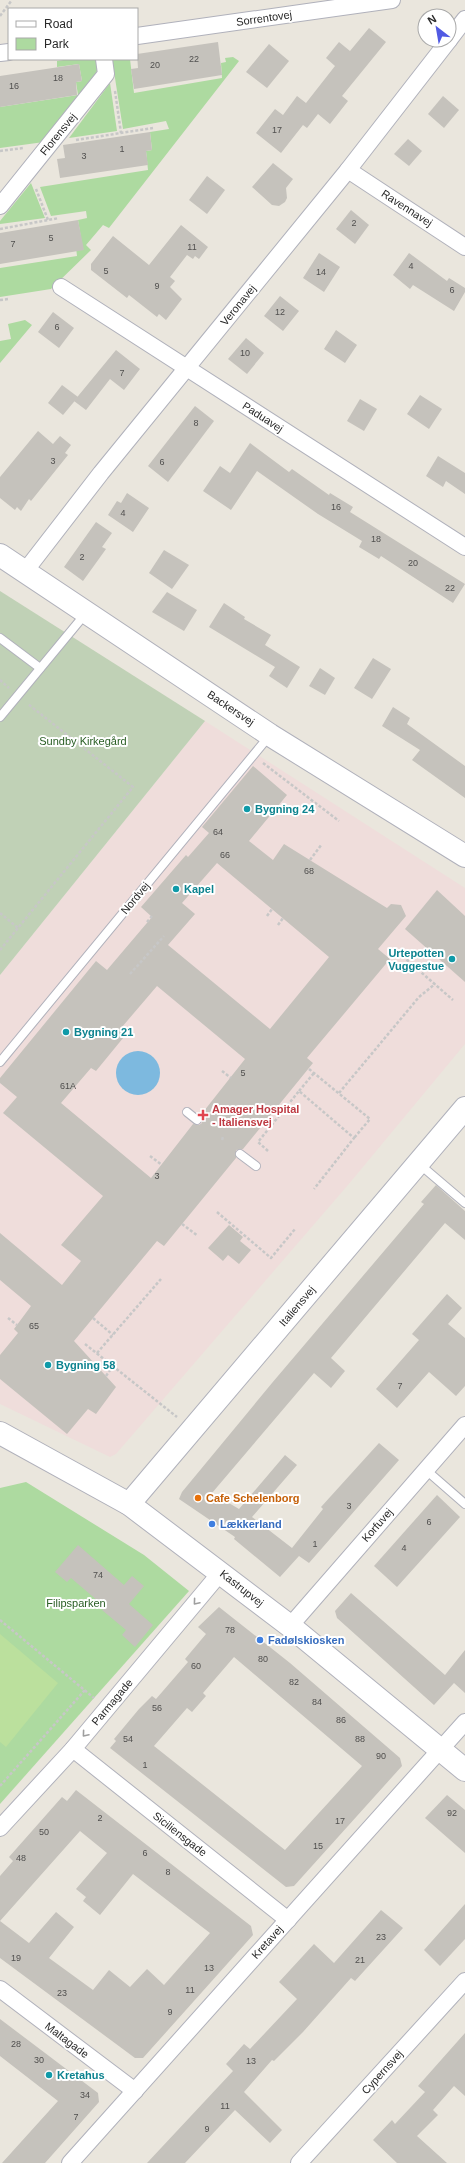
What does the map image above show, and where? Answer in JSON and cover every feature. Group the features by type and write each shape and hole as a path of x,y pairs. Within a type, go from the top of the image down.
{"street":[{"name":"Sorrentovej","path":"138,36 392,0"},
{"name":"Veronavej","path":"457,30 465,19"},
{"name":"Veronavej","path":"26,570 187,367 348,170 443,48"},
{"name":"Florensvej","path":"0,206 50,144 105,66"},
{"name":"Ravennavej","path":"348,170 465,247"},
{"name":"Paduavej","path":"61,287 465,547"},
{"name":"Backersvej","path":"0,555 26,570 270,735 465,856"},
{"name":"Italiensvej","path":"129,1504 465,1108"},
{"name":"Korfuvej","path":"290,1626 465,1425"},
{"name":"Kastrupvej","path":"0,1433 129,1504 221,1572 290,1626 465,1770"},
{"name":"Parmagade","path":"0,1828 72,1749 221,1572"},
{"name":"Kretavej","path":"70,2163 465,1722"},
{"name":"Siciliensgade","path":"72,1749 288,1920"},
{"name":"Cypernsvej","path":"299,2163 465,1981"},
{"name":"Maltagade","path":"0,1989 135,2091"}],"lane":[{"path":"0,717 86,612"},
{"path":"0,638 40,668"},
{"name":"Nordvej","path":"0,1062 270,735"},
{"path":"187,1112 197,1120"},
{"path":"240,1154 256,1166"},
{"path":"418,1163 465,1203"},
{"path":"426,1470 465,1504"}],"path":[{"path":"0,16 12,0"},
{"path":"105,66 113,80 121,133"},
{"path":"50,144 153,128"},
{"path":"29,170 48,220"},
{"path":"0,229 59,218"},
{"path":"0,300 9,299"},
{"path":"0,680 133,787 0,950"},
{"path":"253,755 339,821"},
{"path":"310,860 322,844"},
{"path":"267,916 272,909"},
{"path":"0,913 18,928"},
{"path":"147,922 152,916"},
{"path":"278,925 283,918"},
{"path":"130,974 164,936"},
{"path":"399,953 453,1000"},
{"path":"339,1093 419,997 435,984"},
{"path":"309,1069 370,1119 314,1189"},
{"path":"222,1071 231,1078"},
{"path":"268,1151 258,1142 314,1073"},
{"path":"299,1091 354,1138"},
{"path":"150,1156 162,1165"},
{"path":"217,1212 271,1258 295,1229"},
{"path":"182,1224 198,1236"},
{"path":"97,1353 161,1279"},
{"path":"8,1318 17,1325"},
{"path":"93,1318 113,1335"},
{"path":"85,1344 192,1429"},
{"path":"106,1376 113,1366"},
{"path":"0,1620 107,1708"},
{"path":"0,1786 85,1690"}],"shaded area":[{"name":"Amager Hospital - Italiensvej","path":"205,721 465,888 465,1044 348,1185 116,1454 110,1457 0,1404 0,975"}],"green space":[{"path":"233,57 239,61 109,228 103,225 86,245 91,250 51,289 0,297 0,268 77,256 75,239 81,238 78,220 87,218 86,211 51,216 40,187 148,170 146,151 152,150 150,132 169,129 166,121 123,129 112,60 130,60 134,93 222,78 221,63 226,62 225,58"},
{"path":"97,60 98,67 95,77 44,142 0,148 0,107 78,95 76,82 82,81 79,64 57,67 57,61"},
{"path":"110,83 117,131 69,138"},
{"path":"31,183 45,218 0,224 0,221"},
{"path":"25,320 32,325 0,363 0,341 11,339 8,324"},
{"name":"Sundby Kirkegård","path":"0,591 205,721 0,975"},
{"name":"Filipsparken","path":"26,1482 144,1555 189,1591 0,1804 0,1488"},
{"path":"0,1634 58,1683 6,1747 0,1742"}],"water":[{"path":"138,1051 150,1055 156,1061 160,1073 156,1085 150,1091 138,1095 126,1091 120,1085 116,1073 120,1061 126,1055"}],"building":[{"path":"369,28 386,42 342,96 348,101 330,124 318,114 307,128 303,125 281,153 256,133 275,109 283,115 297,96 306,103 335,66 326,58 339,42 350,51"},
{"path":"218,42 222,75 134,89 131,69 138,68 138,54"},
{"path":"269,44 289,61 267,88 246,72"},
{"path":"79,64 82,81 76,82 77,95 0,107 0,76"},
{"path":"443,96 459,110 444,128 428,114"},
{"path":"150,132 152,150 146,151 148,165 60,178 57,159 65,158 63,145"},
{"path":"408,139 422,151 409,166 394,154"},
{"path":"273,163 293,179 286,188 287,198 285,202 279,206 272,205 252,187"},
{"path":"207,176 225,190 207,214 189,200"},
{"path":"351,210 369,225 355,244 336,229"},
{"path":"78,220 84,250 0,264 0,233"},
{"path":"181,225 208,247 199,259 195,256 193,259 187,255 170,277 175,281 170,287 182,299 166,320 159,314 157,317 129,295 127,298 91,270 91,264 113,236 149,265"},
{"path":"319,253 340,267 324,292 303,278"},
{"path":"409,253 447,281 449,278 465,288 465,292 454,311 413,285 410,289 393,275"},
{"path":"280,296 299,311 283,331 264,316"},
{"path":"53,312 74,328 59,348 38,332"},
{"path":"336,330 357,345 345,363 324,349"},
{"path":"246,338 264,353 247,374 228,359"},
{"path":"116,350 140,369 124,390 110,379 86,410 74,401"},
{"path":"62,385 78,397 63,415 48,403"},
{"path":"420,395 442,409 429,429 407,414"},
{"path":"360,399 377,409 364,431 347,421"},
{"path":"195,406 214,421 168,482 148,466"},
{"path":"38,431 53,444 60,436 71,445 65,453 68,455 31,501 29,499 21,511 17,507 15,510 0,498 0,477"},
{"path":"250,443 289,472 292,469 329,495 330,493 353,507 350,512 465,584 453,603 381,556 379,559 359,547 362,541 318,514 257,471 231,510 203,491 220,466 230,473"},
{"path":"438,456 465,473 465,494 446,481 443,487 426,476"},
{"path":"127,493 149,508 133,532 108,515 117,501 121,503"},
{"path":"96,522 112,533 102,547 106,549 83,581 64,567"},
{"path":"164,550 189,565 172,589 149,573"},
{"path":"167,592 197,610 184,631 152,612"},
{"path":"224,603 245,617 244,619 271,635 265,645 300,667 287,688 269,676 275,667 209,627"},
{"path":"373,658 391,669 372,699 354,688"},
{"path":"320,668 335,678 325,695 309,686"},
{"path":"393,707 410,718 407,724 465,766 465,798 412,760 420,750 382,726"},
{"name":"Amager Hospital - Italiensvej","path":"253,766 287,795 249,841 273,860 284,844 387,908 391,904 401,905 406,916 378,949 390,959 307,1058 313,1063 243,1149 236,1150 236,1158 164,1246 157,1241 74,1341 116,1387 96,1414 88,1409 67,1434 0,1379 0,1355 18,1333 14,1329 31,1306 0,1280 0,1233 62,1285 81,1261 61,1245 103,1196 3,1113 17,1097 0,1083 0,1078 96,961 107,970 152,917 141,907 186,855 188,857 209,833 202,827","holes":["217,863 329,957 270,1029 168,945 195,914 182,903","157,986 245,1059 200,1116 202,1123 199,1125 193,1124 151,1178 61,1103 91,1068 96,1071 128,1032 122,1027"]},
{"name":"Urtepotten Vuggestue","path":"437,890 465,916 465,982 405,929"},
{"path":"436,1185 465,1211 465,1240 445,1223 331,1358 345,1371 331,1388 314,1373 212,1493 239,1509 285,1455 297,1465 252,1517 292,1548 323,1509 321,1507 379,1443 399,1460 309,1563 299,1556 280,1577 234,1539 235,1537 179,1499 182,1492 272,1383 424,1204 421,1202"},
{"path":"229,1225 243,1237 240,1241 251,1250 239,1264 228,1255 223,1261 208,1248"},
{"path":"447,1294 462,1308 448,1324 465,1338 465,1386 456,1396 429,1372 397,1408 376,1389 419,1340 412,1334"},
{"path":"437,1495 460,1517 397,1587 374,1566"},
{"path":"78,1545 124,1585 132,1576 144,1586 129,1604 153,1625 135,1647 122,1635 126,1630 102,1610 105,1607 71,1578 67,1582 55,1572"},
{"path":"351,1593 445,1675 465,1650 465,1693 454,1683 434,1705 337,1618 335,1611"},
{"path":"219,1607 290,1663 400,1758 402,1766 294,1886 286,1887 110,1748 116,1741 114,1739 139,1709 152,1696 156,1699 188,1662 185,1659 206,1634 198,1627","holes":["234,1657 362,1766 285,1850 154,1746 187,1708 192,1712 206,1696 203,1693"]},
{"path":"76,1790 251,1926 253,1935 143,2058 135,2058 0,1958 0,1876 13,1861 9,1857 62,1797 67,1801","holes":["80,1831 107,1853 76,1889 86,1897 83,1901 100,1915 133,1874 210,1933 164,1985 147,1969 130,1987 109,1970 93,1990 49,1958 74,1927 56,1912 29,1943 0,1921"]},
{"path":"447,1795 465,1810 465,1853 425,1818"},
{"path":"465,1904 465,1939 440,1966 424,1950"},
{"path":"381,1910 403,1928 355,1981 351,1978 303,2032 274,2061 272,2060 244,2092 282,2130 270,2143 235,2110 185,2163 147,2163 233,2071 226,2064 244,2044 250,2049 297,1999 279,1982 314,1944 334,1963"},
{"name":"Kretahus","path":"0,2019 98,2093 99,2102 45,2163 2,2163 58,2101 0,2056"},
{"path":"465,2033 465,2096 454,2086 433,2110 438,2115 417,2136 447,2163 397,2163 373,2140 392,2120 395,2124 425,2092 418,2086"}],"place":[{"name":"Bygning 24","path":"247,809"},
{"name":"Kapel","path":"176,889"},
{"name":"Urtepotten Vuggestue","path":"452,959"},
{"name":"Bygning 21","path":"66,1032"},
{"name":"Amager Hospital - Italiensvej","path":"203,1115"},
{"name":"Bygning 58","path":"48,1365"},
{"name":"Cafe Schelenborg","path":"198,1498"},
{"name":"Lækkerland","path":"212,1524"},
{"name":"Fadølskiosken","path":"260,1640"},
{"name":"Kretahus","path":"49,2075"}]}
